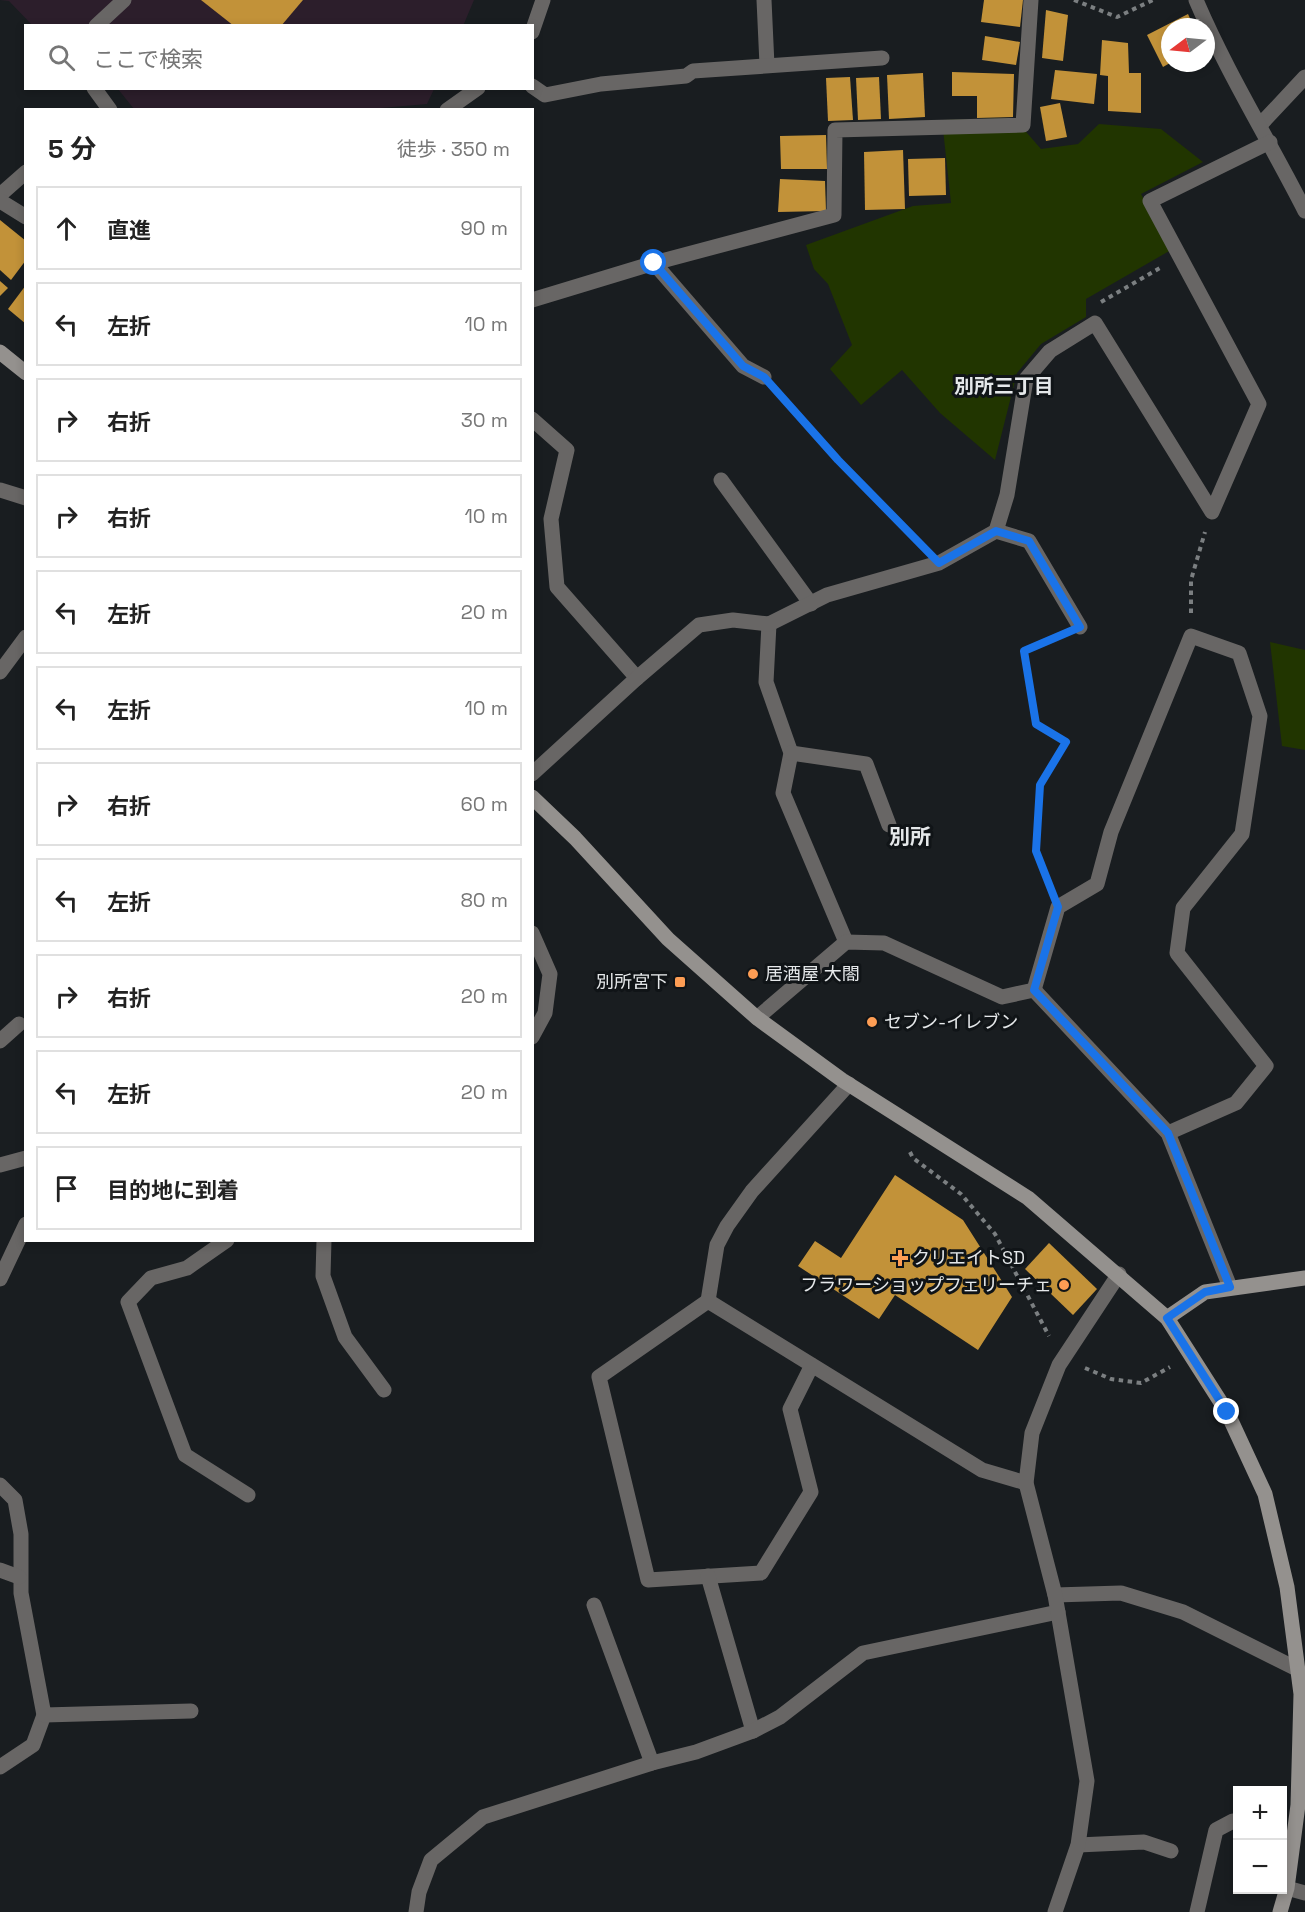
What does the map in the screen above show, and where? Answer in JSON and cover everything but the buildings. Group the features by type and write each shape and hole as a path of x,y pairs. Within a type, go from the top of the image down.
{"street":[{"path":"98,24 124,0"},
{"path":"534,26 543,0"},
{"path":"764,0 767,66"},
{"path":"534,299 654,263 834,215 835,130 1023,125 1031,0"},
{"path":"1196,0 1215,45 1261,124 1305,211"},
{"path":"534,87 545,95 601,84 686,76 693,71 882,58"},
{"path":"1261,124 1305,77"},
{"path":"95,90 109,108"},
{"path":"450,108 475,90"},
{"path":"1212,512 1259,404 1150,201 1270,142"},
{"path":"0,195 24,174"},
{"path":"0,201 24,216"},
{"path":"654,263 743,366 764,377"},
{"path":"534,772 699,625 733,620 769,624 827,595 939,563 996,531 1006,495 1026,379 1050,351 1095,323 1212,512"},
{"path":"0,352 24,371"},
{"path":"534,421 567,450 551,519 557,587 637,678"},
{"path":"721,480 811,603"},
{"path":"0,490 24,497"},
{"path":"996,531 1029,541 1080,627"},
{"path":"769,624 766,682 791,753 783,793 846,942"},
{"path":"1034,990 1058,907 1097,884 1111,832 1191,636 1239,653 1260,716 1242,834 1183,908 1177,952 1266,1066 1236,1103 1168,1133"},
{"path":"0,672 24,641"},
{"path":"791,753 866,764 889,825"},
{"path":"534,799 575,838 668,939 757,1018 849,1084 1028,1198 1119,1274 1167,1318 1227,1412 1265,1494 1287,1587 1303,1694 1298,1805 1289,1833 1287,1888 1305,1893"},
{"path":"534,938 550,974 545,1013 534,1032"},
{"path":"757,1018 846,942 884,943 1002,997 1034,990"},
{"path":"1034,990 1168,1133 1230,1287"},
{"path":"0,1041 19,1024"},
{"path":"812,1365 790,1409 811,1492 761,1573 648,1580 599,1377 708,1300 717,1245 727,1226 752,1191 849,1084"},
{"path":"0,1165 24,1159"},
{"path":"0,1279 24,1228"},
{"path":"224,1242 187,1268 151,1278 128,1302 185,1455 248,1495"},
{"path":"324,1242 323,1276 345,1337 384,1390"},
{"path":"1055,1912 1078,1845 1087,1781 1055,1595 1026,1483 1032,1433 1059,1365 1119,1274"},
{"path":"1167,1318 1205,1292 1305,1278"},
{"path":"708,1300 982,1470 1026,1483"},
{"path":"0,1485 15,1500 21,1534 19,1577 44,1715 33,1745 0,1767"},
{"path":"0,1570 19,1577"},
{"path":"708,1576 753,1731"},
{"path":"1055,1595 1121,1593 1183,1612 1298,1669"},
{"path":"594,1605 652,1763"},
{"path":"416,1912 419,1892 430,1860 483,1817 652,1763 696,1752 753,1731 780,1717 863,1653 1058,1612"},
{"path":"44,1715 191,1711"},
{"path":"1197,1912 1216,1830 1233,1821"},
{"path":"1078,1845 1144,1842 1171,1851"},
{"path":"1280,1912 1285,1894"}],"path":[{"path":"1074,0 1117,17 1153,0"},
{"path":"1095,323 1095,305 1180,257"},
{"path":"764,377 838,460 939,563"},
{"path":"1191,636 1191,580 1212,512"},
{"path":"1058,907 1036,851 1037,829 1040,785 1066,742 1036,724 1024,651 1080,627"},
{"path":"907,1122 907,1147 913,1158 961,1194 995,1234"}],"shaded area":[{"path":"0,0 474,0 464,24 31,24 9,1"},
{"path":"119,90 434,90 427,104 381,108 133,108"}],"green space":[{"path":"1014,118 1041,149 1078,144 1099,124 1161,129 1203,162 1141,194 1171,250 1086,299 1086,317 1041,344 1017,373 995,460 940,413 902,370 861,405 830,369 852,345 828,284 814,269 806,245 913,206 951,203 942,120"},
{"path":"1270,642 1305,650 1305,750 1282,746"}],"place":[{"name":"居酒屋 大閤","path":"753,974"},
{"name":"別所宮下","path":"680,982"},
{"name":"セブン-イレブン","path":"872,1022"},
{"name":"クリエイトSD","path":"900,1258"},
{"name":"フラワーショップフェリーチェ","path":"1064,1285"}],"district":[{"name":"別所三丁目","path":"1004,386"},
{"name":"別所","path":"910,837"}],"route":[{"path":"654,263 743,366 764,377 838,460 939,563 996,531 1029,541 1080,627 1024,651 1036,724 1066,742 1040,785 1036,851 1058,907 1034,990 1168,1133 1230,1287 1205,1292 1167,1318 1227,1412"}]}
